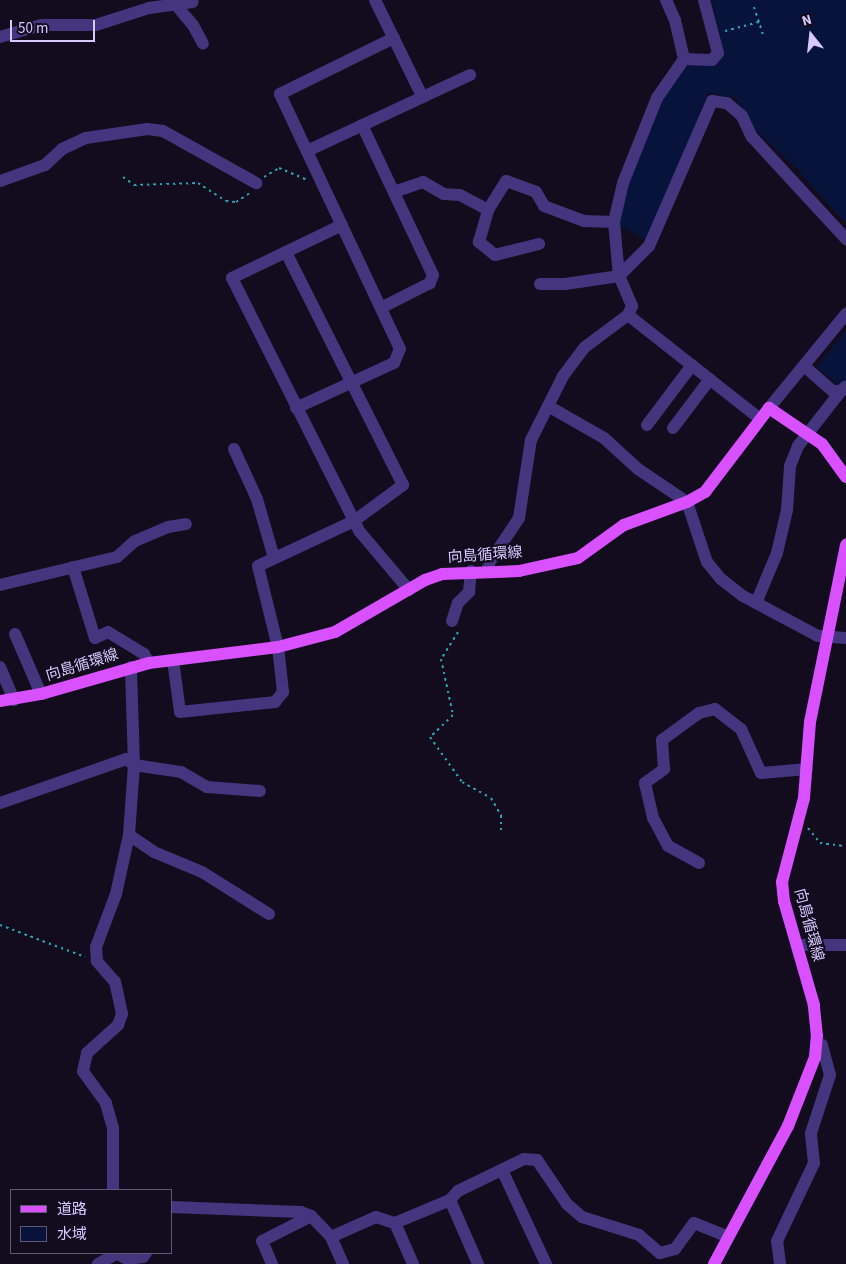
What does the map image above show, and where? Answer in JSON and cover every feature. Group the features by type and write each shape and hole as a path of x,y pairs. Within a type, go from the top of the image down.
{"main road":[{"name":"向島循環線","path":"0,701 41,694 149,663 278,646 335,632 442,574 471,571 520,570 578,558 624,525 687,502 704,492 769,408"},
{"path":"769,408 807,433 834,457 846,477"},
{"name":"向島循環線","path":"714,1264 727,1236 788,1126 815,1057 814,1005 784,901 782,882 804,798 810,722 846,545"}],"street":[{"path":"136,14 138,0"},
{"path":"375,0 422,96"},
{"path":"487,572 489,562 519,518 532,440 563,376 586,347 628,315 632,306 619,276 614,222 623,183 657,98 684,59 675,20 666,0"},
{"path":"684,59 712,60 718,53 704,0"},
{"path":"0,37 41,25 96,25 136,14 149,8 193,2"},
{"path":"176,5 193,25 203,44"},
{"path":"296,408 394,363 400,349 280,94 394,38"},
{"path":"307,151 470,75"},
{"path":"540,284 565,284 619,276 649,246 712,101 727,103 742,116 752,137 846,239"},
{"path":"362,125 433,275 430,283 381,308"},
{"path":"0,181 45,165 62,149 86,138 147,129 163,131 256,183"},
{"path":"539,244 496,255 479,242 488,210 506,181 536,192 544,206 584,221 614,222"},
{"path":"394,192 423,182 444,194 460,195 488,210"},
{"path":"342,225 232,278 354,521 410,590"},
{"path":"173,660 180,712 275,702 283,692 278,646 258,566 354,521 403,485 350,383 286,252"},
{"path":"769,408 846,314"},
{"path":"628,315 760,419"},
{"path":"647,425 692,365"},
{"path":"804,366 834,391 844,388"},
{"path":"673,428 710,379"},
{"path":"756,603 777,553 787,510 790,466 807,433 844,388"},
{"path":"548,406 604,438 638,468 687,502 707,562 721,579 756,603 818,636 846,638"},
{"path":"234,449 257,499 274,558"},
{"path":"0,585 117,557 135,541 168,527 186,524"},
{"path":"73,567 95,638 108,632 144,654 149,663"},
{"path":"456,624 458,603 469,592 471,571"},
{"path":"15,634 41,694"},
{"path":"0,667 14,700"},
{"path":"114,1189 113,1128 106,1103 83,1071 87,1053 118,1025 122,1014 115,982 97,960 96,946 116,894 129,835 134,765 131,667"},
{"path":"699,863 668,846 653,818 645,783 664,769 662,740 699,713 715,709 741,730 761,773 807,769"},
{"path":"0,803 126,759 134,765 181,772 207,788 260,791"},
{"path":"129,835 154,852 202,872 269,914"},
{"path":"798,945 846,945"},
{"path":"780,1264 778,1241 814,1163 811,1133 830,1075 822,1044 816,1044"},
{"path":"331,1237 376,1217 395,1223 450,1200 458,1190 524,1159 537,1160 567,1204 582,1217 639,1235 660,1253 675,1249 694,1223 727,1236"},
{"path":"502,1170 546,1264"},
{"path":"450,1200 478,1264"},
{"path":"172,1207 301,1212 311,1216 331,1237 342,1264"},
{"path":"272,1264 262,1241 311,1216"},
{"path":"395,1223 413,1264"},
{"path":"98,1264 116,1254 127,1259 143,1257 145,1254"}],"path":[{"path":"754,8 763,35"},
{"path":"713,34 758,22"},
{"path":"123,177 134,185 198,183 226,201 236,202 248,196 256,183 278,168 316,183 321,182"},
{"path":"456,624 441,659 452,715 430,737 462,782 491,798 501,815 501,830"},
{"path":"808,820 808,829 820,843 846,846"},
{"path":"0,926 57,949 97,960"}],"water":[{"path":"712,0 846,0 846,224 798,170 752,126 736,98 708,93 647,240 617,224 628,183 663,100 688,63 716,65 724,52"},
{"path":"846,330 846,380 840,387 817,367"}]}
